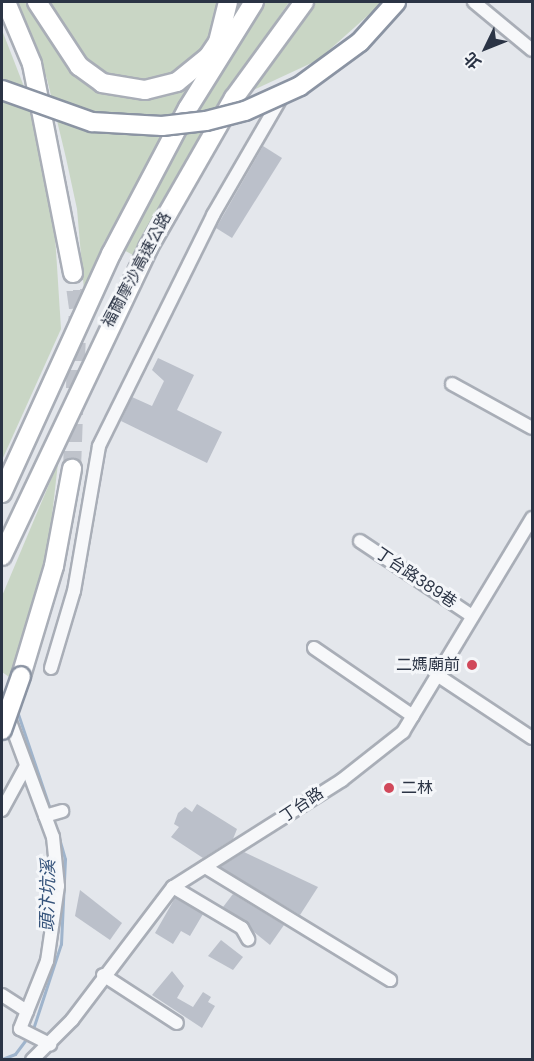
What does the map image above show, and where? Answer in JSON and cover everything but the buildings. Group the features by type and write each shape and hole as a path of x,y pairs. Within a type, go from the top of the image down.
{"highway":[{"path":"6,2 32,64 74,273"},
{"path":"37,2 78,66 102,83 145,90 177,82 207,57 218,42 228,2"},
{"name":"福爾摩沙高速公路","path":"2,493 111,254 188,108 254,2"},
{"name":"福爾摩沙高速公路","path":"2,556 147,248 234,98 304,2"},
{"path":"2,90 93,122 162,126 206,121 245,111 300,86 360,42 396,2"},
{"path":"2,16 46,129"},
{"path":"2,730 54,566 72,469"}],"street":[{"path":"51,668 75,591 99,446 213,214 279,99 297,81 341,59 396,2"},
{"path":"474,2 532,50"},
{"path":"452,384 532,428"},
{"name":"丁台路","path":"32,1059 50,1044 173,887 371,761 413,716 532,518"},
{"name":"丁台路389巷","path":"360,541 472,616"},
{"path":"314,648 413,716"},
{"path":"437,675 532,738"},
{"path":"2,700 45,816 58,886 47,961 27,1011 29,1033 50,1044"},
{"path":"2,810 26,766"},
{"path":"45,816 62,810"},
{"path":"205,867 390,980"},
{"path":"173,887 242,928 248,939"},
{"path":"103,975 177,1023"},
{"path":"2,995 27,1011"}],"green space":[{"path":"17,2 289,2 201,133 133,255 105,240 84,290 77,209 66,158 47,79"},
{"path":"315,2 383,2 318,60 247,93"},
{"path":"2,30 35,115 55,235 61,329 2,460"},
{"path":"58,463 47,560 12,679 2,672 2,596"}],"waterway":[{"name":"頭汴坑溪","path":"16,708 51,812"},
{"name":"頭汴坑溪","path":"32,1032 61,944 65,859 59,838"},
{"name":"頭汴坑溪","path":"2,1059 15,1054 28,1037"}],"tunnel":[{"path":"72,469 78,308 73,273"}],"place":[{"name":"二媽廟前","path":"472,665"},
{"name":"二林","path":"389,788"}]}
